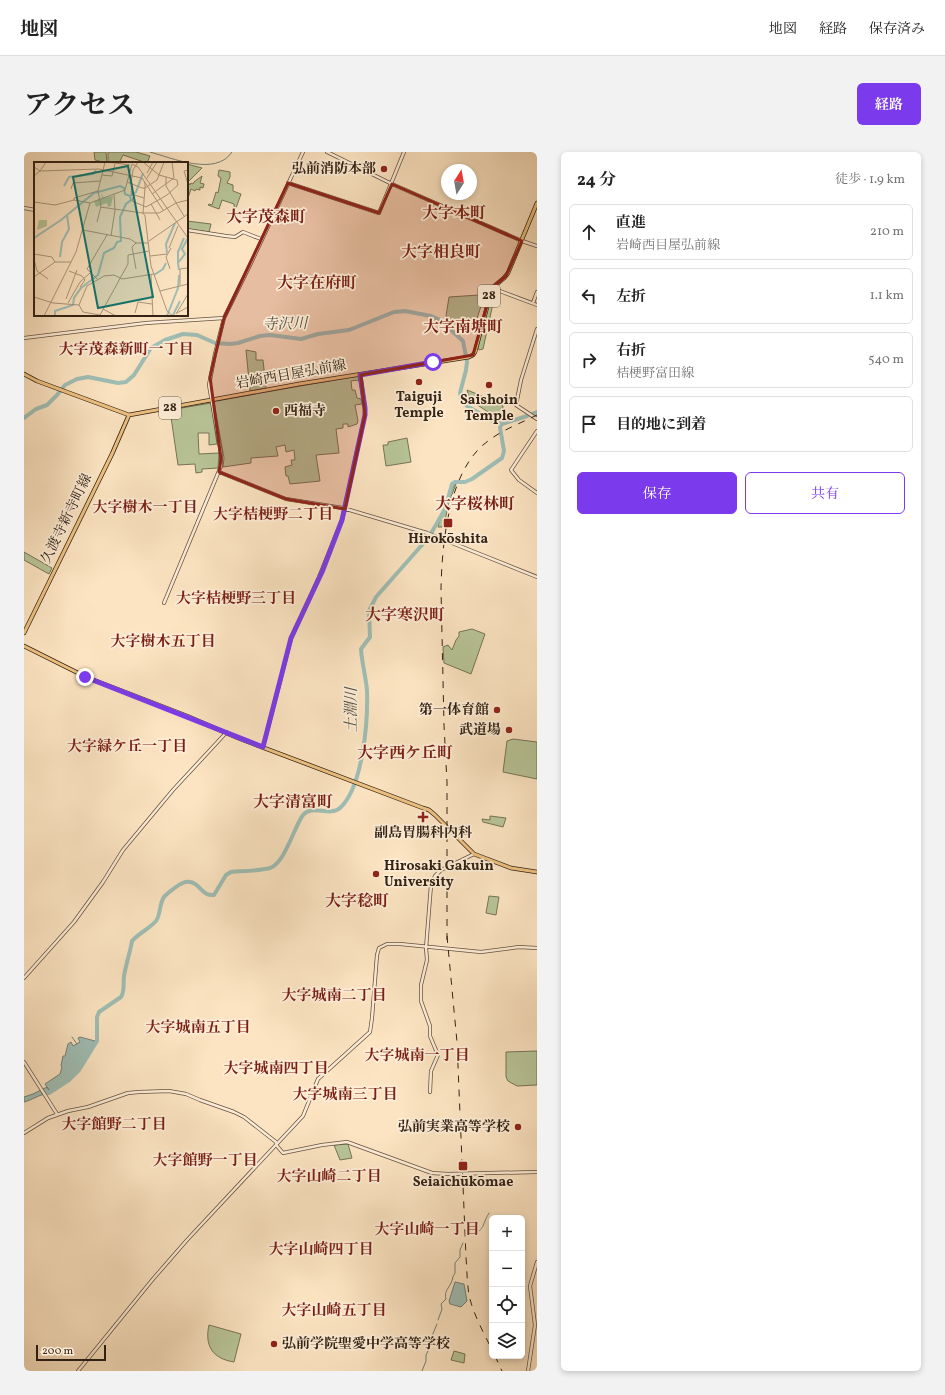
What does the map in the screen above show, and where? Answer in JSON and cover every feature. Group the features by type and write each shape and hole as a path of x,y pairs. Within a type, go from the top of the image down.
{"main road":[{"name":"28","path":"492,288 506,276 537,203"},
{"name":"岩崎西目屋弘前線","path":"129,415 469,357 475,352 492,288"},
{"path":"24,374 61,390 129,415"},
{"name":"久渡寺新寺町線","path":"24,633 110,459 129,415"},
{"path":"24,646 86,677 263,747 357,781 429,810 474,854 511,868 537,872"}],"street":[{"path":"164,603 219,472 221,459 209,385 224,318 303,152"},
{"path":"327,152 392,184 522,241 537,246"},
{"path":"288,183 379,213 404,152"},
{"path":"24,208 34,210"},
{"path":"188,230 235,237 243,232 262,239"},
{"path":"492,288 537,305"},
{"path":"533,304 537,292"},
{"path":"24,338 146,323 224,318"},
{"path":"537,329 521,380 516,405 537,419"},
{"path":"263,747 291,638 332,547 345,509 365,415 360,375"},
{"path":"537,431 511,470 519,480 537,493"},
{"path":"219,472 286,499 345,509 428,533 537,577"},
{"path":"24,978 77,918 103,882 123,850 181,780 224,736 226,732"},
{"path":"430,1092 431,1071 438,1055 430,1036 430,1026 421,1001 421,985 426,960 431,885 433,879 441,870 474,854"},
{"path":"78,1371 158,1273 210,1214 303,1116 318,1079 370,1032 377,955 379,948 387,944 481,952 519,947 537,948"},
{"path":"24,1062 58,1114"},
{"path":"24,1133 40,1122 58,1114 88,1108 128,1093 148,1091 180,1092 234,1112 276,1142 283,1154 347,1142 432,1173 537,1172"},
{"path":"528,1371 535,1326 530,1286 537,1262"}],"highlighted area":[{"path":"288,183 379,213 392,184 522,241 506,276 492,288 473,355 361,375 365,415 345,509 286,499 219,472 221,459 210,377 224,318"}],"green space":[{"path":"94,152 106,152 107,162 95,160"},
{"path":"108,152 136,152 150,156 147,162 123,155 120,162 108,162"},
{"path":"188,164 202,168 188,182"},
{"path":"219,170 230,172 230,177 227,183 233,185 233,191 241,194 236,208 234,208 234,204 222,200 219,209 208,205 212,205 216,192 218,193 221,178 218,176"},
{"path":"202,176 200,183 204,184 203,188 200,187 200,190 196,189 195,191 191,189 188,198 188,182 190,185 191,183 193,184"},
{"path":"188,221 211,224 209,232 188,229"},
{"path":"492,290 496,290 483,349 479,350 478,348"},
{"path":"479,295 483,300 473,331 458,326 446,316 449,297"},
{"path":"246,350 256,352 256,360 263,360 266,388 250,391"},
{"path":"358,376 359,380 351,381 352,390 355,390 357,398 361,399 362,404 355,405 358,421 357,424 348,427 348,424 343,424 343,428 336,429 339,453 316,455 320,481 290,484 288,476 286,476 285,467 292,465 291,460 295,460 294,450 286,452 285,445 276,447 278,456 251,458 251,463 223,467 224,458 215,401"},
{"path":"467,390 482,396 481,402 490,404 494,401 503,406 502,417 494,416 470,400"},
{"path":"211,403 217,444 209,445 209,433 198,433 199,454 219,453 218,468 202,469 202,472 196,473 195,464 178,465 170,410"},
{"path":"407,438 411,462 386,466 383,445 388,445 388,442"},
{"path":"455,484 444,525 442,527 438,527 446,509"},
{"path":"24,552 52,568 49,574 24,560"},
{"path":"472,629 485,634 471,674 444,663 443,647 448,645 452,650 459,636 459,632"},
{"path":"513,739 537,742 537,779 503,772 507,741"},
{"path":"490,816 506,818 503,827 483,822 482,819 490,820"},
{"path":"489,896 499,897 496,915 486,913"},
{"path":"537,1051 537,1085 517,1086 508,1081 506,1077 506,1052"},
{"path":"348,1144 352,1158 340,1160 334,1145"},
{"path":"209,1325 241,1334 234,1362 221,1358 212,1351 208,1340"},
{"path":"454,1351 465,1354 464,1363 451,1360"}],"water":[{"path":"80,1037 95,1041 78,1071 73,1076 47,1094 24,1102 24,1097 47,1087 45,1084 60,1074 63,1056 65,1056 68,1044 71,1042 73,1046 80,1042 78,1038"},
{"path":"455,1282 464,1284 467,1301 461,1307 450,1304 449,1301"}],"waterway":[{"path":"150,152 185,162"},
{"path":"188,163 205,165 216,163 225,159 232,152"},
{"name":"寺沢川","path":"24,418 36,409 47,405 65,385 77,379 88,377 118,383 126,382 134,375 151,348 165,340 183,334 197,335 215,343 230,344 260,336 270,335 301,339 318,334 349,330 394,312 405,311 431,316 440,320 463,341 467,362 460,393 462,400 467,406 493,421 502,424 537,412"},
{"name":"土淵川","path":"46,1093 49,1093 69,1080 79,1070 97,1041 97,1017 99,1012 122,995 124,976 132,941 156,921 159,915 162,900 171,890 184,882 188,882 193,883 206,894 214,895 226,875 231,872 270,868 275,865 285,852 303,815 307,812 316,810 336,810 340,808 348,798 359,770 365,736 367,691 361,649 370,637 369,611 376,597 429,537 445,509 452,484 455,482 465,482 472,479 502,458 504,451 500,427 502,424"},
{"path":"72,1037 77,1044"},
{"path":"468,1236 481,1230 489,1213"},
{"path":"438,1320 442,1309 441,1304 446,1299 446,1292 455,1273 455,1263 460,1257 460,1250 463,1243"},
{"path":"422,1371 426,1361 426,1355 433,1341 432,1336 437,1324"}],"railway":[{"path":"447,940 447,782 444,725 441,589 443,551 446,530 456,489 464,470 475,454 493,437 537,415"},
{"path":"447,936 457,1042 468,1286 473,1309 489,1344"},
{"path":"496,1359 502,1371"}],"place":[{"name":"弘前消防本部","path":"384,169"},
{"name":"Taiguji Temple","path":"419,382"},
{"name":"Saishoin Temple","path":"489,385"},
{"name":"西福寺","path":"276,411"},
{"name":"Hirokōshita","path":"448,523"},
{"name":"第一体育館","path":"497,710"},
{"name":"武道場","path":"509,730"},
{"name":"副島胃腸科内科","path":"423,817"},
{"name":"Hirosaki Gakuin University","path":"376,874"},
{"name":"弘前実業高等学校","path":"518,1127"},
{"name":"Seiaichūkōmae","path":"463,1166"},
{"name":"弘前学院聖愛中学高等学校","path":"274,1344"}],"district":[{"name":"大字本町","path":"454,214"},
{"name":"大字茂森町","path":"266,218"},
{"name":"大字相良町","path":"441,253"},
{"name":"大字在府町","path":"317,284"},
{"name":"大字南塘町","path":"463,328"},
{"name":"大字茂森新町一丁目","path":"126,350"},
{"name":"大字桜林町","path":"475,505"},
{"name":"大字樹木一丁目","path":"145,508"},
{"name":"大字桔梗野二丁目","path":"273,515"},
{"name":"大字桔梗野三丁目","path":"236,599"},
{"name":"大字寒沢町","path":"405,616"},
{"name":"大字樹木五丁目","path":"163,642"},
{"name":"大字緑ケ丘一丁目","path":"127,747"},
{"name":"大字西ケ丘町","path":"405,754"},
{"name":"大字清富町","path":"293,803"},
{"name":"大字稔町","path":"357,902"},
{"name":"大字城南二丁目","path":"334,996"},
{"name":"大字城南五丁目","path":"198,1028"},
{"name":"大字城南一丁目","path":"417,1056"},
{"name":"大字城南四丁目","path":"276,1069"},
{"name":"大字城南三丁目","path":"345,1095"},
{"name":"大字館野二丁目","path":"114,1125"},
{"name":"大字館野一丁目","path":"205,1161"},
{"name":"大字山崎二丁目","path":"329,1177"},
{"name":"大字山崎一丁目","path":"427,1230"},
{"name":"大字山崎四丁目","path":"321,1250"},
{"name":"大字山崎五丁目","path":"334,1311"}],"route":[{"path":"85,677 263,747 291,638 322,572 345,509 365,415 360,375 433,362"}]}
